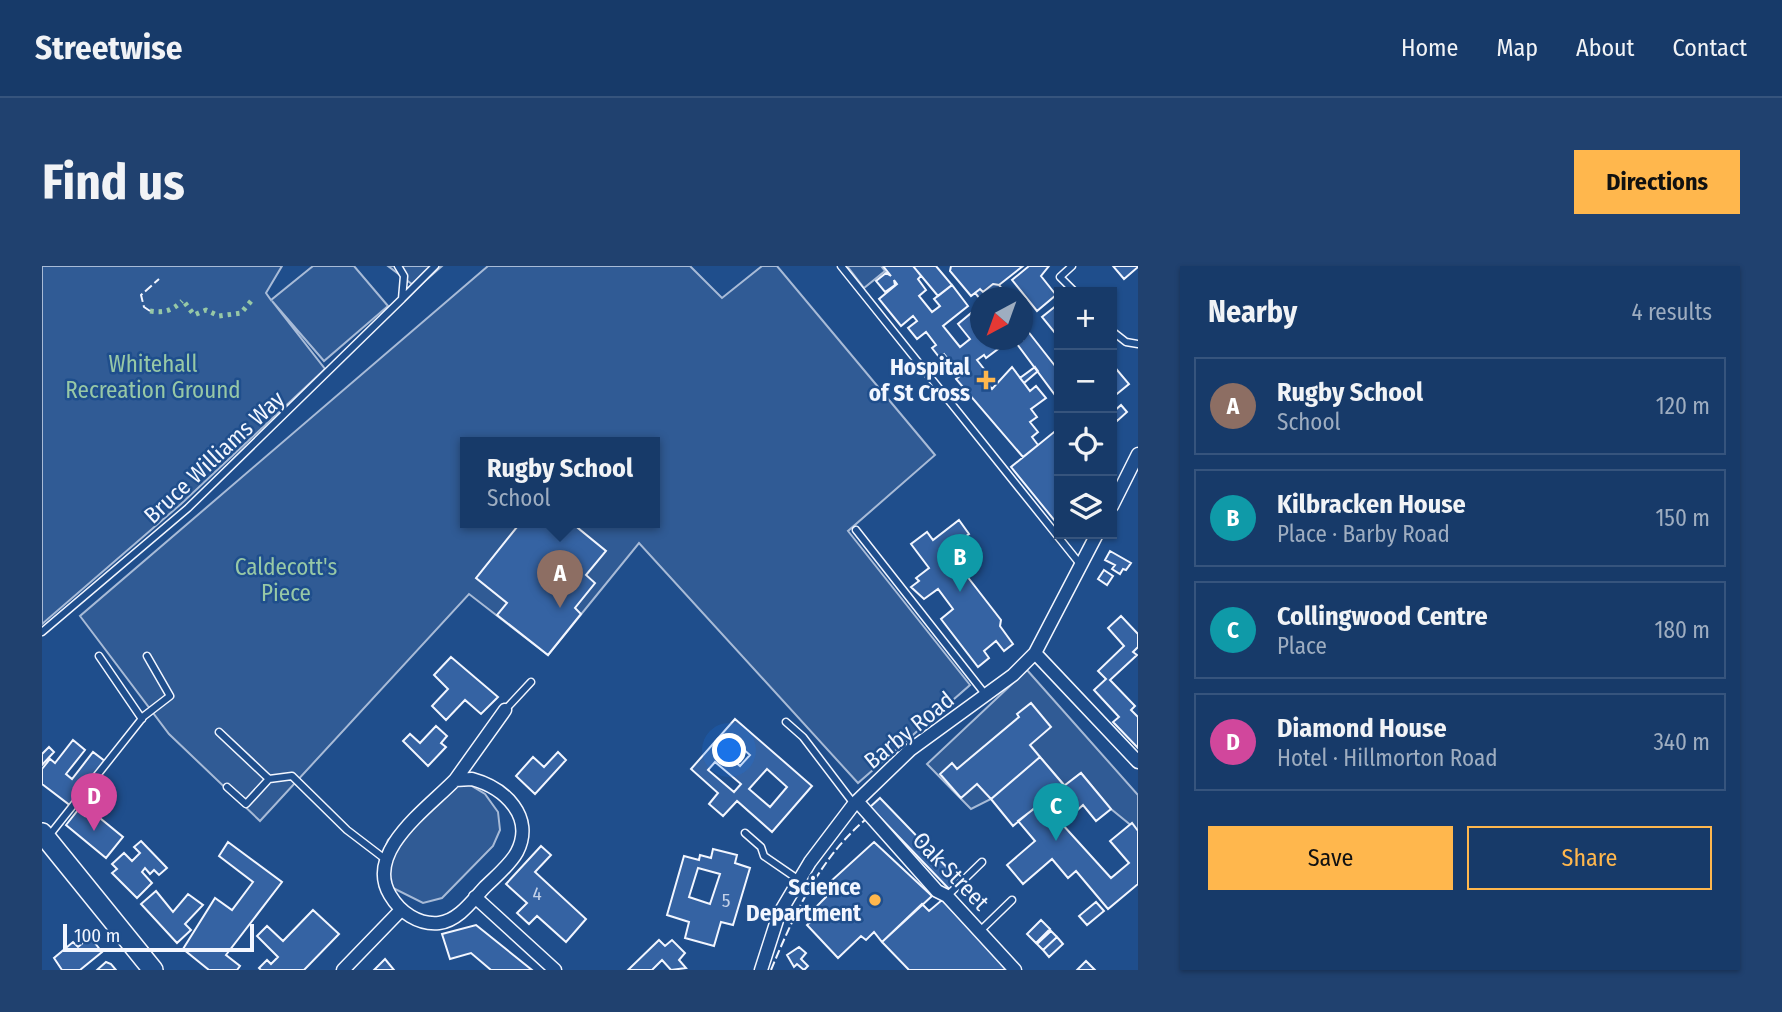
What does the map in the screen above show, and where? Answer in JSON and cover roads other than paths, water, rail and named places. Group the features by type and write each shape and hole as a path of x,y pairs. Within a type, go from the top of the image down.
{"highway":[{"path":"44,836 153,970"}],"street":[{"path":"1117,496 1138,454"},
{"name":"Barby Road","path":"761,970 779,914 799,880 856,802 910,750 986,696 1035,653 1094,539"},
{"path":"1035,653 1138,762"},
{"path":"455,780 488,783 506,796 519,811 525,831 516,854 456,917 439,923 419,920 401,911 388,892 382,867 389,848 455,780 505,710"},
{"name":"Oak Street","path":"856,802 937,891 947,896 1015,970"},
{"path":"475,897 555,970"},
{"path":"342,970 401,911"}],"lane":[{"path":"398,266 404,276 402,299"},
{"name":"Bruce Williams Way","path":"42,632 188,508 435,266"},
{"path":"841,266 1081,565"},
{"path":"1069,287 1060,277 1072,266"},
{"path":"1117,335 1126,342 1138,344"},
{"path":"856,530 986,696"},
{"path":"99,656 142,719"},
{"path":"44,836 142,719 170,696 147,656"},
{"path":"505,710 531,682"},
{"path":"786,722 803,737 856,802"},
{"path":"219,732 269,779"},
{"path":"227,787 246,804 269,779 292,776 347,830 385,859"},
{"path":"745,833 761,847 764,856 799,880"},
{"path":"947,896 982,862"},
{"path":"980,931 1012,900"}],"place":[{"name":"Hospital of St Cross","path":"986,380"},
{"name":"Kilbracken House","path":"960,592"},
{"name":"Rugby School","path":"560,608"},
{"name":"Diamond House","path":"94,831"},
{"name":"Collingwood Centre","path":"1056,841"},
{"name":"Science Department","path":"875,900"}],"park label":[{"name":"Whitehall Recreation Ground","path":"153,377"},
{"name":"Caldecott's Piece","path":"286,580"}]}
